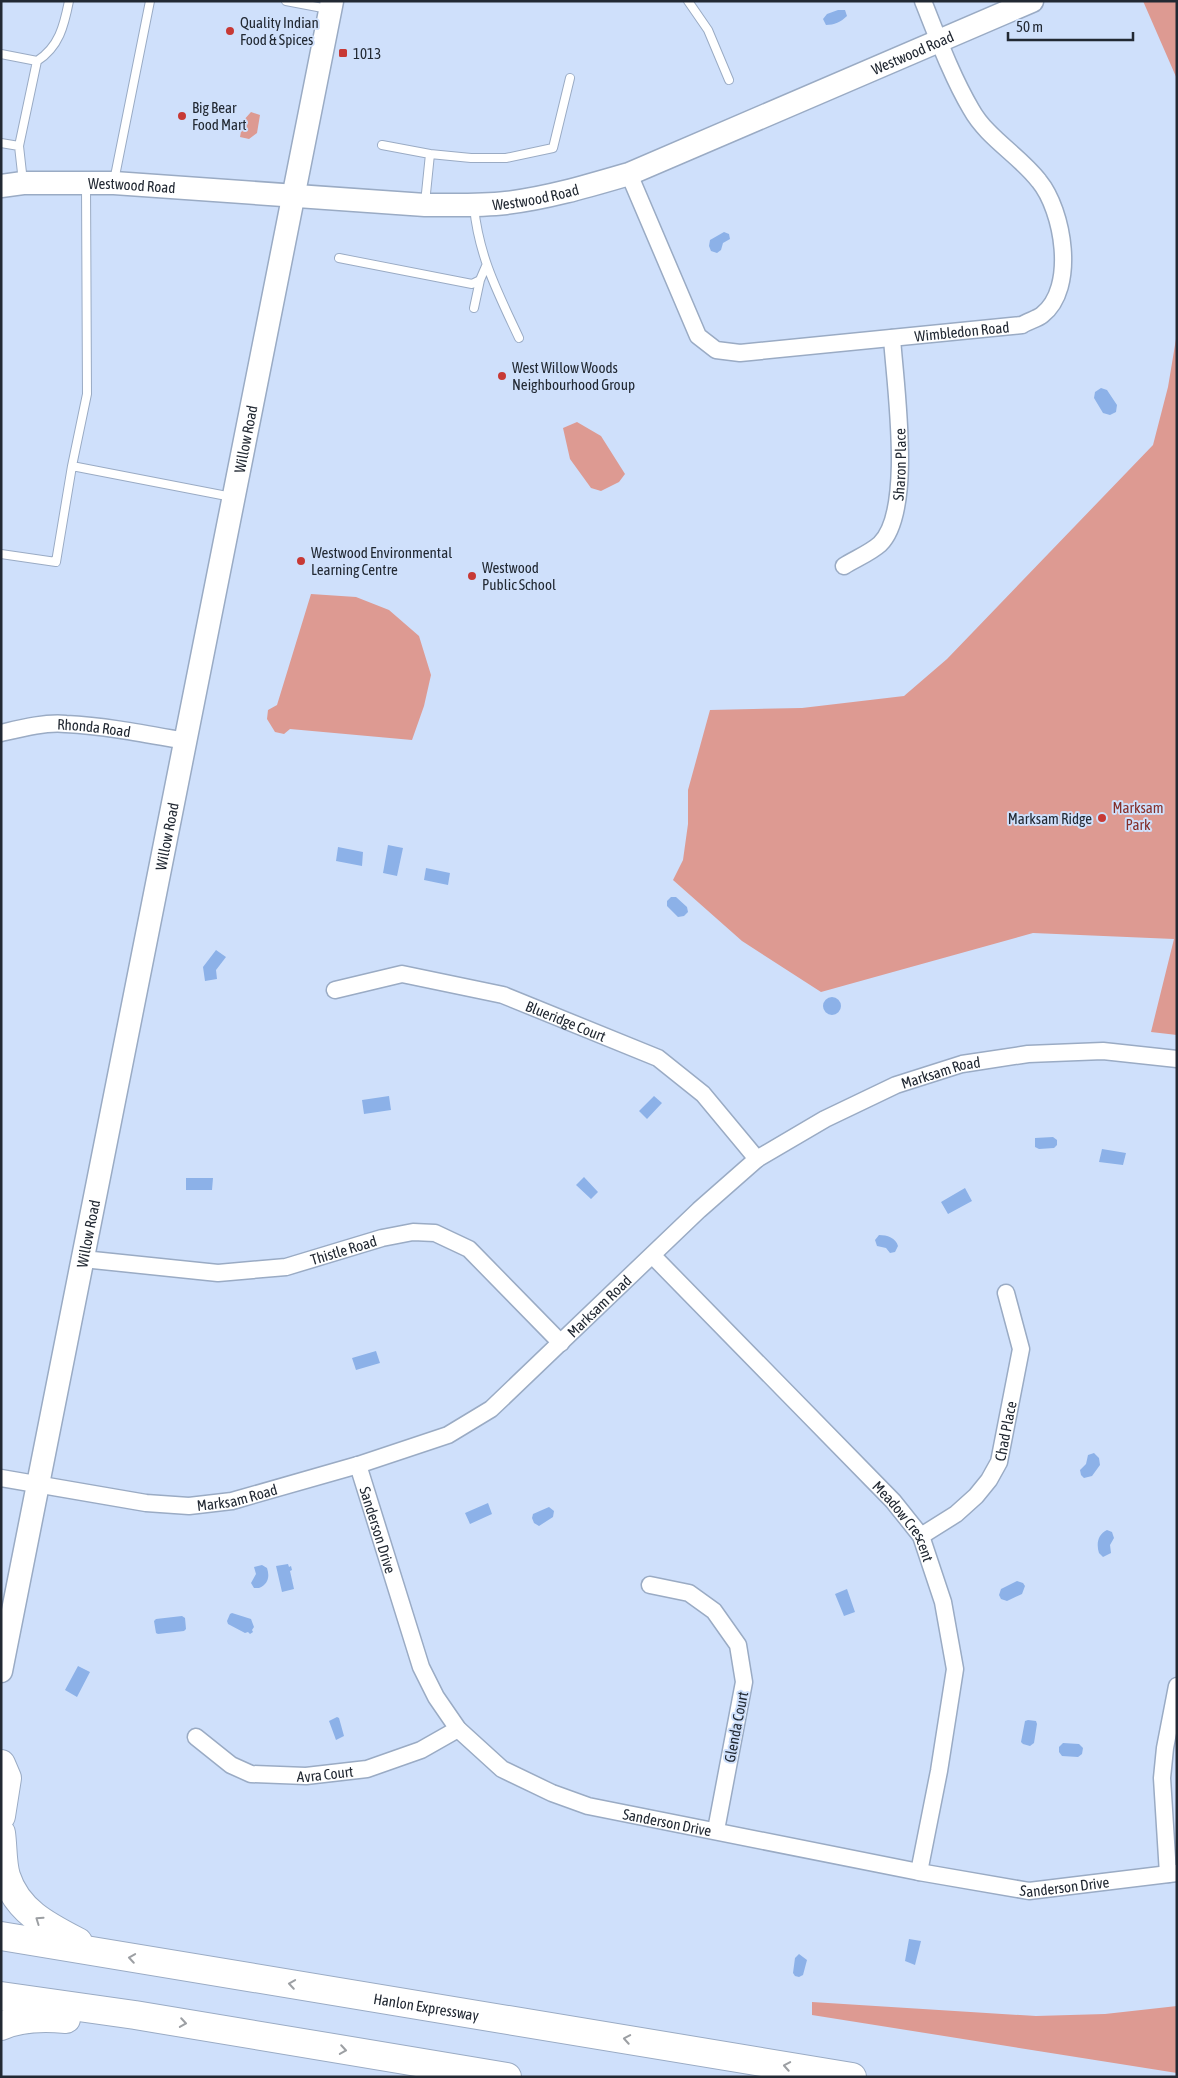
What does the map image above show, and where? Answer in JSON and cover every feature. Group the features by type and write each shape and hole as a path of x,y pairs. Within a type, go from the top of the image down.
{"highway":[{"path":"1,1764 7,1778 1,1816"},
{"path":"1,1833 6,1875 15,1897 27,1911 42,1923 97,1952"},
{"name":"Hanlon Expressway","path":"1,1936 852,2077"},
{"path":"1,1996 135,2015 507,2077"},
{"path":"1,2026 13,2020 50,2018 103,2023 135,2015"}],"main road":[{"name":"Westwood Road","path":"12,185 114,182 425,205 474,206 506,203 572,191 629,174 1032,1"},
{"name":"Willow Road","path":"1,1671 331,6"}],"street":[{"name":"Wimbledon Road","path":"629,174 698,336 716,350 740,352 1022,325 1043,314 1056,298 1064,275 1062,237 1051,203 1041,182 1026,165 994,137 971,110 923,1"},
{"name":"Sharon Place","path":"844,566 880,544 892,527 899,497 901,470 892,338"},
{"name":"Rhonda Road","path":"1,733 22,728 65,724 185,741"},
{"name":"Blueridge Court","path":"334,990 402,974 503,995 658,1058 703,1094 757,1159"},
{"name":"Marksam Road","path":"1,1478 146,1503 189,1506 232,1501 358,1465 448,1435 491,1409 699,1210 757,1159 825,1119 896,1085 962,1064 1028,1054 1103,1051 1177,1059"},
{"name":"Thistle Road","path":"82,1259 218,1273 286,1267 382,1238 412,1232 435,1233 469,1249 561,1343"},
{"name":"Meadow Crescent","path":"653,1256 893,1501 921,1536 943,1602 955,1669 939,1771 919,1872"},
{"name":"Chad Place","path":"921,1536 956,1514 976,1496 989,1480 999,1462 1021,1349 1006,1293"},
{"name":"Sanderson Drive","path":"358,1465 421,1666 436,1697 458,1730 502,1769 552,1794 588,1806 1029,1892 1172,1873"},
{"name":"Glenda Court","path":"650,1585 689,1593 714,1611 738,1645 744,1682 716,1830"},
{"path":"1172,1873 1162,1778 1165,1748 1177,1686"},
{"name":"Avra Court","path":"196,1736 231,1766 251,1774 306,1776 367,1769 421,1750 458,1730"}],"lane":[{"path":"1,54 37,61 49,54 64,29 69,1"},
{"path":"114,182 150,1"},
{"path":"286,1 331,6"},
{"path":"688,1 708,30 729,80"},
{"path":"12,185 37,61"},
{"path":"382,145 430,154 471,158 506,158 553,148 570,78"},
{"path":"1,143 19,146"},
{"path":"425,205 430,154"},
{"path":"1,554 56,562 72,466 87,394 86,182"},
{"path":"474,206 476,230 486,266 518,338"},
{"path":"339,258 472,284 480,280"},
{"path":"474,308 480,280 486,266"},
{"path":"72,466 234,497"}],"green space":[{"path":"1143,1 1177,1 1177,79"},
{"path":"251,112 260,115 257,133 249,139 240,137 243,121"},
{"name":"Marksam Park","path":"1177,333 1177,1035 1151,1032 1174,939 1033,933 821,992 742,941 673,880 683,860 688,824 688,790 710,710 802,708 904,696 947,659 1153,445 1168,387"},
{"path":"577,422 601,436 625,474 619,482 601,491 591,488 570,459 563,428"},
{"path":"311,594 356,597 389,610 419,636 431,675 424,706 412,740 290,729 284,734 275,732 267,719 268,710 277,705"},
{"path":"812,2002 1036,2016 1105,2014 1177,2006 1177,2073 812,2015"}],"water":[{"path":"838,10 845,10 847,16 837,23 826,25 823,19 827,14"},
{"path":"724,232 729,234 730,239 723,243 721,250 717,253 711,251 709,246 710,240"},
{"path":"1101,388 1107,390 1117,405 1116,412 1110,415 1103,413 1094,398 1095,392"},
{"path":"388,845 403,848 397,876 383,873"},
{"path":"338,847 363,852 362,866 336,861"},
{"path":"426,868 450,873 448,885 424,880"},
{"path":"671,897 676,897 687,907 688,912 684,916 678,917 667,906 667,901"},
{"path":"216,950 226,957 216,970 217,979 205,981 203,967"},
{"path":"828,997 836,997 841,1002 839,1013 828,1015 823,1010 823,1002"},
{"path":"389,1096 391,1110 364,1114 362,1100"},
{"path":"654,1096 662,1103 647,1119 639,1111"},
{"path":"1053,1137 1057,1140 1057,1145 1054,1148 1039,1149 1035,1147 1035,1138"},
{"path":"1102,1149 1126,1153 1123,1165 1099,1162"},
{"path":"584,1177 598,1192 591,1199 576,1185"},
{"path":"186,1178 213,1178 212,1190 186,1190"},
{"path":"965,1188 972,1201 948,1214 941,1202"},
{"path":"879,1235 888,1236 895,1241 898,1246 895,1252 890,1253 886,1248 877,1246 875,1240"},
{"path":"376,1351 380,1363 356,1370 352,1358"},
{"path":"1094,1453 1099,1458 1100,1465 1092,1476 1084,1478 1080,1470 1086,1464 1088,1455"},
{"path":"488,1503 492,1514 470,1524 465,1513"},
{"path":"549,1507 554,1511 553,1517 539,1526 534,1523 533,1514"},
{"path":"1107,1530 1112,1532 1114,1538 1110,1545 1111,1553 1103,1557 1099,1553 1098,1543 1102,1534"},
{"path":"288,1564 292,1570 290,1571 294,1589 282,1592 276,1566"},
{"path":"262,1565 267,1568 268,1580 259,1588 254,1588 251,1583 256,1574 254,1567"},
{"path":"1017,1581 1025,1586 1022,1594 1007,1601 1001,1599 999,1595 1001,1589"},
{"path":"847,1589 855,1612 844,1616 835,1594"},
{"path":"232,1613 251,1619 254,1627 253,1632 250,1634 248,1632 245,1633 228,1624 227,1621"},
{"path":"182,1616 185,1618 186,1629 184,1631 156,1633 154,1621 156,1619"},
{"path":"78,1666 90,1672 77,1697 65,1690"},
{"path":"337,1717 339,1718 344,1736 336,1740 329,1721"},
{"path":"1025,1721 1036,1721 1037,1724 1034,1743 1030,1746 1021,1742"},
{"path":"1063,1743 1079,1744 1083,1748 1082,1754 1078,1757 1062,1756 1059,1752 1059,1747"},
{"path":"909,1939 921,1941 915,1965 905,1961"},
{"path":"799,1954 807,1960 803,1975 799,1977 793,1973 795,1958"}],"place":[{"name":"Quality Indian Food & Spices","path":"230,31"},
{"name":"1013","path":"343,53"},
{"name":"Big Bear Food Mart","path":"182,116"},
{"name":"West Willow Woods Neighbourhood Group","path":"502,376"},
{"name":"Westwood Environmental Learning Centre","path":"301,561"},
{"name":"Westwood Public School","path":"472,576"},
{"name":"Marksam Ridge","path":"1102,818"}]}
